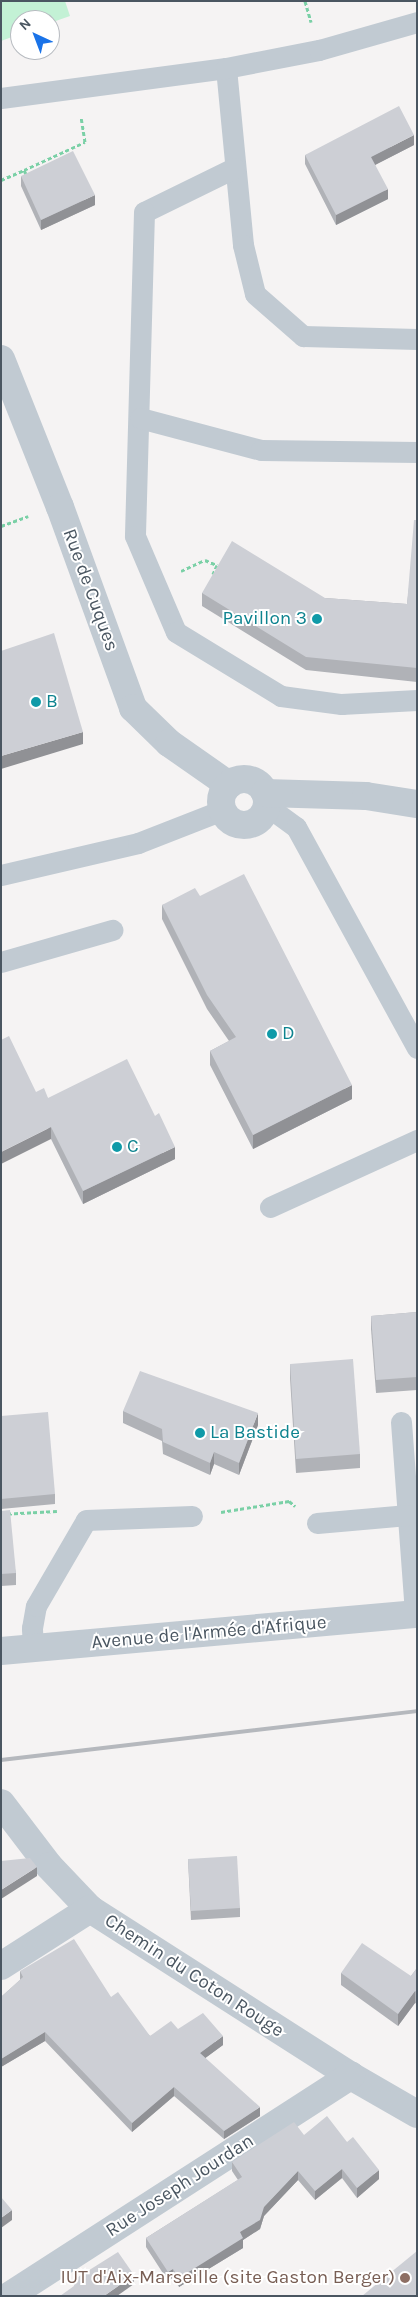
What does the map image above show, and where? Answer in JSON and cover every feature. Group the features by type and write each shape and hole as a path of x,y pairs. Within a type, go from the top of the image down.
{"street":[{"name":"Rue de Cuques","path":"1,359 60,507 133,708 226,797"},
{"path":"238,780 252,780 266,799 262,816 252,824 240,826 230,820 226,797 238,780"},
{"path":"266,799 366,796 417,804"},
{"name":"Avenue de l'Armée d'Afrique","path":"1,1651 416,1614"},
{"name":"Chemin du Coton Rouge","path":"1,1803 49,1866 90,1909 351,2076 417,2114"},
{"path":"1,1966 90,1909"},
{"name":"Rue Joseph Jourdan","path":"9,2296 351,2076"}],"lane":[{"path":"1,98 226,68 319,50 417,22"},
{"path":"226,68 234,168 243,246 255,294 302,336 417,339"},
{"path":"234,168 144,212 140,418 135,536 176,632 281,696 341,704 417,700"},
{"path":"140,418 261,450 417,452"},
{"path":"1,875 138,843 226,797"},
{"path":"266,799 296,827 417,1048"},
{"path":"1,962 112,930"},
{"path":"270,1207 417,1140"},
{"path":"401,1422 416,1614"},
{"path":"317,1523 408,1515"},
{"path":"34,1648 32,1628 36,1606 86,1520 192,1516"}],"path":[{"path":"1,180 85,142 77,88"},
{"path":"24,170 29,182"},
{"path":"155,584 204,560 217,565 213,574"},
{"path":"192,1516 289,1501 317,1523"},
{"path":"1,1514 51,1509 86,1520"}],"green space":[{"path":"1,1 65,1 70,16 60,20 60,10 10,10 10,38 1,41"}],"building":[{"path":"399,106 414,135 371,157 388,189 336,215 305,155"},
{"path":"73,151 95,195 41,220 21,176"},
{"name":"Pavillon 3","path":"414,520 417,520 417,668 306,657 202,593 232,541 325,598 407,604"},
{"name":"B","path":"54,633 83,732 1,756 1,651"},
{"name":"D","path":"244,874 352,1085 253,1135 210,1051 236,1037 207,995 162,905 195,888 200,896"},
{"path":"9,1036 36,1092 44,1088 48,1098 127,1059 155,1116 159,1113 175,1147 83,1191 51,1127 1,1152 1,1040"},
{"path":"417,1312 417,1377 376,1380 371,1316"},
{"path":"353,1359 360,1454 296,1459 290,1364"},
{"name":"La Bastide","path":"140,1371 258,1413 239,1463 214,1452 210,1463 163,1442 162,1429 123,1411"},
{"path":"48,1412 55,1494 1,1499 1,1416"},
{"path":"10,1510 16,1573 1,1574 1,1511"},
{"path":"237,1856 240,1908 191,1911 188,1859"},
{"path":"30,1858 37,1867 1,1890 1,1861"},
{"path":"74,1939 111,1997 118,1992 150,2036 171,2021 178,2029 203,2013 223,2036 200,2053 260,2107 224,2131 174,2087 132,2123 45,2032 1,2059 1,1997 23,1977 20,1971"},
{"path":"362,1943 411,1976 417,1968 417,1992 415,1991 398,2014 341,1973"},
{"path":"327,2116 347,2142 353,2137 379,2170 357,2188 342,2169 315,2191 298,2171 264,2207 260,2220 240,2232 243,2238 179,2278 173,2269 168,2272 146,2238 242,2177 232,2162 294,2122 304,2135"},
{"path":"1,2197 12,2210 1,2218"},
{"name":"IUT d'Aix-Marseille (site Gaston Berger)","path":"417,2251 417,2296 362,2296"},
{"path":"118,2252 134,2275 104,2296 60,2296 74,2286 75,2279"}],"railway":[{"path":"1,1760 417,1711"}],"place":[{"name":"Pavillon 3","path":"317,619"},
{"name":"B","path":"36,702"},
{"name":"D","path":"272,1034"},
{"name":"C","path":"117,1147"},
{"name":"La Bastide","path":"200,1433"},
{"name":"IUT d'Aix-Marseille (site Gaston Berger)","path":"405,2278"}]}
